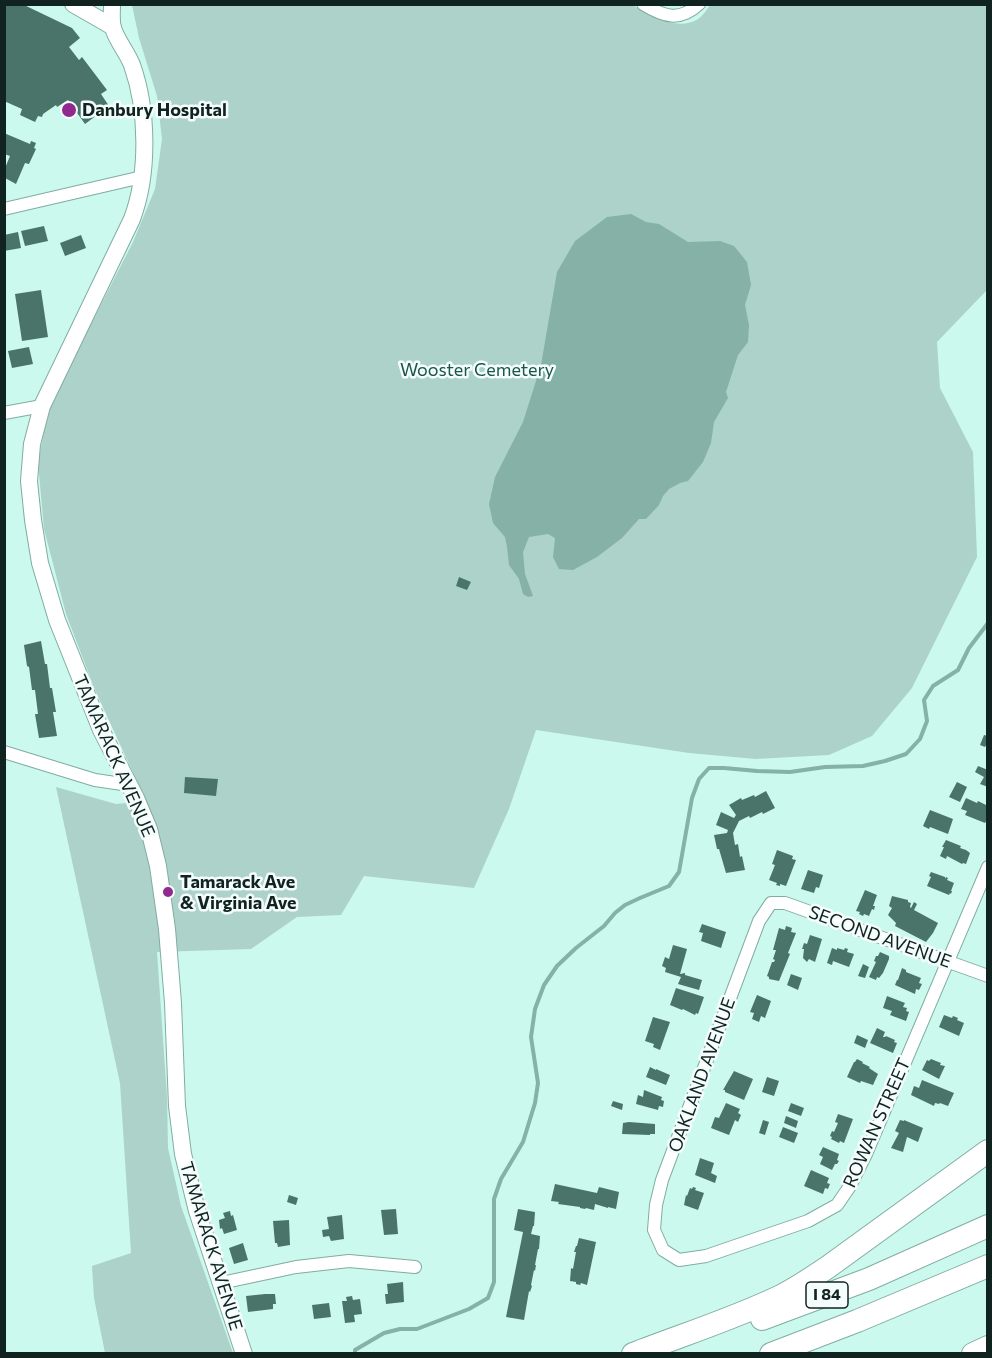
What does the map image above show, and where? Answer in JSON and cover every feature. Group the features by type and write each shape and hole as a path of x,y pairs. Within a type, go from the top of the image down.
{"highway":[{"path":"633,1353 782,1296 828,1268 987,1151"},
{"name":"I 84","path":"661,1353 879,1275 987,1226"},
{"name":"I 84","path":"771,1353 857,1321 982,1268"},
{"path":"973,1353 987,1347"}],"street":[{"path":"73,4 113,27"},
{"path":"112,4 113,27"},
{"path":"643,4 654,11 675,17 690,14 699,4"},
{"name":"TAMARACK AVENUE","path":"113,27 131,63 140,93 144,135 142,177 132,219 42,406 32,444 29,481 40,563 57,620 101,730 149,830 160,877 169,950 177,1106 183,1154 197,1211 244,1353"},
{"path":"4,209 142,177"},
{"path":"4,413 42,406"},
{"path":"4,752 95,780 129,785"},
{"name":"ROWAN STREET","path":"663,1250 679,1260 706,1256 808,1221 837,1205 850,1186 866,1154 987,867"},
{"name":"SECOND AVENUE","path":"771,903 785,903 987,976"},
{"name":"OAKLAND AVENUE","path":"663,1250 654,1230 656,1205 662,1180 759,921 771,903"},
{"path":"221,1283 296,1267 349,1262 415,1267"}],"green space":[{"name":"Wooster Cemetery","path":"631,4 654,17 681,24 698,19 710,5 987,5 987,290 937,342 940,388 973,452 977,557 912,688 872,736 829,755 756,759 689,753 536,730 509,809 474,888 364,876 341,915 297,917 251,949 157,952 167,1097 168,1148 181,1206 233,1353 105,1353 94,1298 92,1266 131,1253 120,1083 56,787 116,804 146,801 95,690 66,614 44,529 38,463 47,416 67,371 133,242 155,189 162,139 157,96 139,38 132,5"}],"shaded area":[{"path":"631,214 646,222 659,224 688,242 720,241 734,246 747,262 751,285 745,305 749,325 748,342 738,355 726,392 728,398 714,422 711,443 703,462 688,481 669,489 646,519 639,519 622,538 597,557 573,570 559,569 553,557 555,538 548,534 529,537 523,552 525,574 533,596 528,597 523,594 519,579 509,565 505,537 493,523 489,504 495,477 523,422 541,365 557,272 575,241 607,217"}],"building":[{"path":"4,4 22,4 72,28 80,38 69,47 79,60 82,57 107,90 101,94 109,106 85,124 68,100 57,107 56,105 42,117 38,116 35,122 20,115 22,109 4,101"},
{"path":"4,133 30,144 31,141 36,143 34,148 36,149 29,164 25,163 16,184 5,178 5,168 10,156 4,154"},
{"path":"44,226 48,241 25,246 21,231"},
{"path":"18,232 21,248 4,251 4,235"},
{"path":"81,235 86,248 65,256 60,243"},
{"path":"41,290 48,337 22,341 15,294"},
{"path":"29,347 33,364 12,368 8,351"},
{"path":"459,577 471,582 467,590 456,586"},
{"path":"41,641 50,688 52,688 57,736 39,738 35,714 38,714 35,690 32,690 24,645"},
{"path":"984,735 988,736 985,747 980,745"},
{"path":"978,766 988,770 988,787 980,784 984,777 975,772"},
{"path":"185,777 218,779 216,796 184,793"},
{"path":"957,782 967,787 960,802 949,797"},
{"path":"766,791 775,808 739,821 733,833 745,870 726,873 714,835 727,833 728,830 716,825 721,812 734,818 736,815 729,805 741,798 742,800 754,795 755,797"},
{"path":"966,798 988,806 988,818 985,823 965,815 967,811 961,809"},
{"path":"930,810 953,819 948,834 923,826"},
{"path":"946,840 961,846 960,848 970,853 966,864 947,856 946,859 940,856"},
{"path":"777,850 793,856 792,859 796,860 786,886 776,885 777,883 769,880 775,865 772,864"},
{"path":"808,870 823,875 819,888 816,887 814,893 801,889"},
{"path":"931,872 945,879 946,877 954,883 951,894 927,886"},
{"path":"865,890 877,895 874,910 872,909 869,916 864,914 863,916 856,911"},
{"path":"892,896 908,900 911,908 914,902 917,904 914,910 938,923 926,942 895,926 896,923 888,915 892,908 889,906"},
{"path":"702,924 726,932 721,948 701,941 703,933 699,932"},
{"path":"786,926 792,928 791,932 796,933 788,953 790,954 779,981 769,979 767,976 775,960 773,959 776,950 773,950 779,928 785,930"},
{"path":"810,935 822,939 815,962 809,959 807,962 803,958 804,949 802,949 804,943 807,944"},
{"path":"673,945 687,949 680,974 685,973 685,975 702,980 699,990 678,984 681,977 665,972 666,968 662,966 665,957 669,959"},
{"path":"832,948 844,950 845,948 848,949 847,952 854,954 849,967 833,961 832,965 827,963"},
{"path":"880,952 889,956 889,959 883,973 876,980 869,977 876,962 874,961 876,956"},
{"path":"863,964 869,967 865,978 858,976"},
{"path":"902,968 921,978 919,983 922,984 919,990 916,989 915,994 895,985"},
{"path":"791,974 802,978 798,990 787,985"},
{"path":"676,988 704,997 698,1014 695,1015 670,1005"},
{"path":"757,995 771,1001 765,1018 761,1016 759,1022 752,1019 754,1013 750,1012"},
{"path":"887,996 905,1003 903,1007 909,1012 906,1021 890,1015 892,1011 883,1008"},
{"path":"944,1015 958,1018 957,1020 964,1023 959,1036 939,1027"},
{"path":"653,1017 670,1022 660,1050 653,1047 654,1044 645,1041"},
{"path":"877,1028 885,1032 883,1037 886,1036 897,1043 893,1053 870,1043"},
{"path":"857,1035 868,1040 865,1048 854,1043"},
{"path":"857,1059 878,1074 873,1085 861,1081 860,1083 847,1077"},
{"path":"931,1059 945,1066 939,1079 922,1070 927,1060"},
{"path":"650,1067 670,1075 666,1085 646,1077"},
{"path":"734,1071 753,1079 744,1100 723,1090"},
{"path":"767,1077 779,1081 774,1096 762,1092"},
{"path":"922,1080 954,1093 948,1106 935,1103 934,1106 911,1095 914,1086 919,1088"},
{"path":"644,1090 662,1097 663,1107 659,1106 658,1110 636,1104 638,1095 643,1097"},
{"path":"613,1101 623,1104 622,1110 611,1106"},
{"path":"726,1103 740,1109 738,1113 741,1115 738,1122 735,1120 729,1135 711,1128 715,1117 719,1118"},
{"path":"791,1103 804,1108 801,1116 788,1111"},
{"path":"838,1114 853,1119 844,1143 831,1139 830,1136 838,1123 835,1122"},
{"path":"786,1116 798,1121 796,1128 784,1123"},
{"path":"763,1120 769,1122 765,1135 759,1133"},
{"path":"900,1120 923,1128 918,1142 907,1137 903,1152 891,1148 899,1133 895,1131"},
{"path":"623,1123 655,1124 655,1134 622,1134"},
{"path":"783,1127 798,1133 794,1143 779,1137"},
{"path":"823,1147 839,1154 837,1160 839,1161 832,1170 820,1164 823,1157 819,1155"},
{"path":"700,1158 714,1163 711,1173 717,1176 715,1183 695,1175"},
{"path":"811,1170 829,1178 827,1183 830,1184 828,1189 825,1188 823,1194 804,1186"},
{"path":"555,1184 597,1193 599,1187 619,1192 616,1209 595,1204 594,1210 558,1204 559,1202 551,1201"},
{"path":"693,1187 704,1193 698,1210 684,1205 686,1195"},
{"path":"289,1195 298,1198 296,1205 287,1202"},
{"path":"396,1209 398,1234 384,1235 381,1210"},
{"path":"518,1209 535,1212 531,1234 540,1236 524,1320 506,1317 523,1232 514,1230"},
{"path":"230,1211 237,1230 224,1234 222,1228 220,1229 219,1220 225,1218 223,1213"},
{"path":"342,1215 344,1239 331,1241 329,1236 323,1237 322,1230 329,1229 327,1217"},
{"path":"289,1220 290,1245 278,1247 275,1243 273,1221"},
{"path":"579,1238 596,1242 587,1285 570,1281 576,1252 574,1252"},
{"path":"243,1243 248,1260 234,1264 229,1248"},
{"path":"403,1282 404,1302 386,1304 387,1284"},
{"path":"275,1294 276,1304 273,1304 273,1309 248,1312 246,1296"},
{"path":"352,1296 353,1300 360,1299 362,1314 354,1315 355,1322 345,1323 342,1301 347,1301 346,1297"},
{"path":"329,1303 331,1317 314,1319 312,1305"}],"waterway":[{"path":"355,1354 355,1350 384,1333 400,1329 417,1329 469,1309 488,1298 494,1282 494,1199 501,1179 523,1142 535,1103 538,1083 531,1037 535,1009 544,985 557,966 625,905 669,886 679,872 692,798 699,779 709,768 790,772 825,767 863,766 906,754 920,739 927,721 924,700 933,686 958,670 969,648 988,623"}],"place":[{"name":"Danbury Hospital","path":"69,110"},
{"name":"Tamarack Ave & Virginia Ave","path":"168,892"}]}
